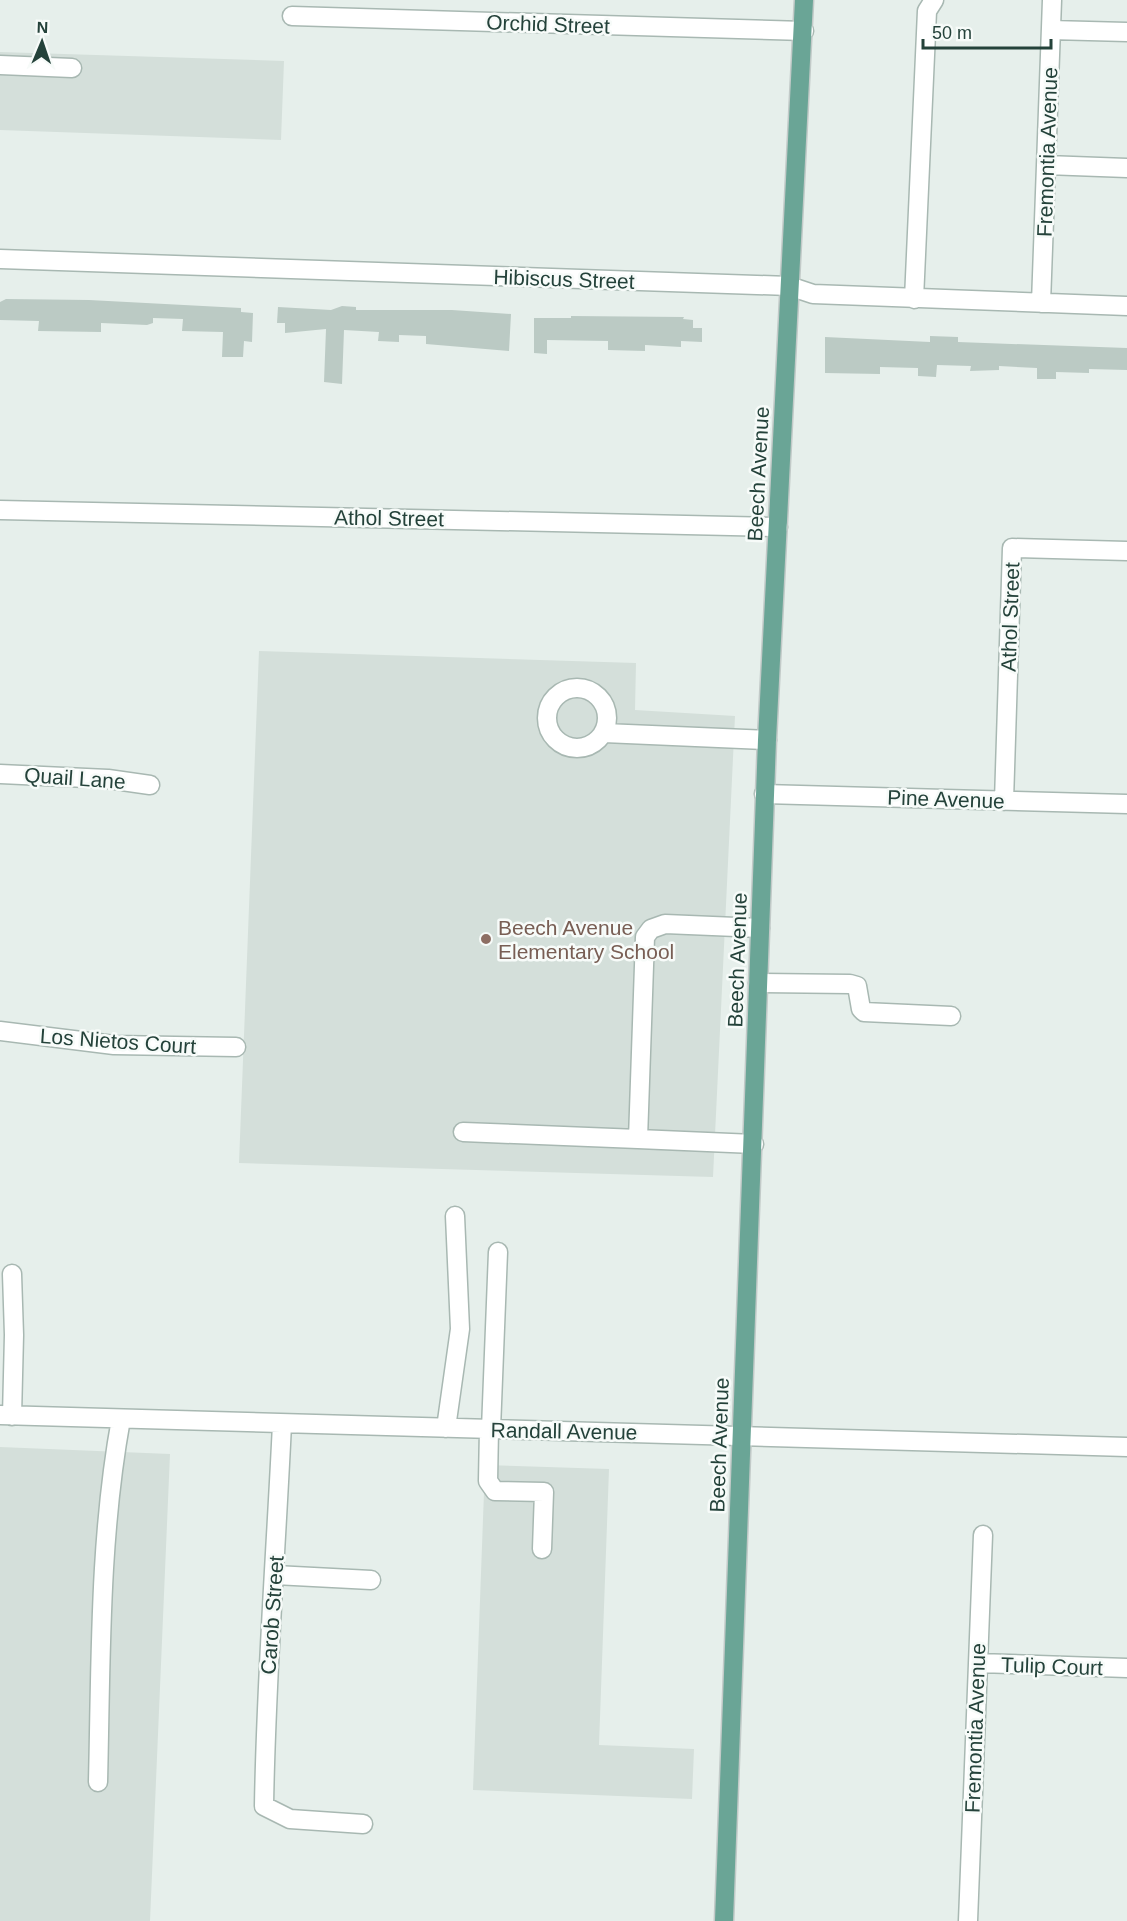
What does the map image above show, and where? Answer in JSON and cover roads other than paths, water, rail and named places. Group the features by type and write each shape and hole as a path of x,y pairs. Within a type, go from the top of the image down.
{"main road":[{"name":"Beech Avenue","path":"724,1921 754,1144 766,740 804,0"}],"street":[{"path":"914,299 927,11 934,0"},
{"name":"Fremontia Avenue","path":"1041,303 1052,0"},
{"name":"Orchid Street","path":"291,16 804,31"},
{"path":"1051,30 1127,32"},
{"path":"0,65 72,68"},
{"path":"1047,165 1127,168"},
{"name":"Hibiscus Street","path":"0,259 789,286 813,294 1127,306"},
{"name":"Athol Street","path":"0,510 778,527"},
{"name":"Athol Street","path":"1004,801 1012,548 1127,552"},
{"path":"604,733 766,740"},
{"name":"Quail Lane","path":"0,774 108,779 150,785"},
{"name":"Pine Avenue","path":"764,794 1127,804"},
{"path":"638,1139 645,937 651,929 665,924 760,928"},
{"path":"758,983 850,984 857,986 861,1009 864,1012 951,1016"},
{"name":"Los Nietos Court","path":"0,1031 114,1045 236,1047"},
{"path":"463,1132 754,1144"},
{"path":"446,1428 460,1329 455,1216"},
{"path":"498,1252 489,1481 495,1491 544,1492 542,1549"},
{"path":"6,1416 14,1335 12,1274"},
{"name":"Randall Avenue","path":"6,1416 1127,1447"},
{"path":"98,1782 102,1587 110,1494 121,1419"},
{"name":"Carob Street","path":"282,1424 275,1575 268,1650 264,1806 290,1819 363,1824"},
{"name":"Fremontia Avenue","path":"968,1921 983,1535"},
{"path":"275,1575 371,1580"},
{"name":"Tulip Court","path":"978,1663 1127,1668"}],"place":[{"name":"Beech Avenue Elementary School","path":"486,939"}]}
